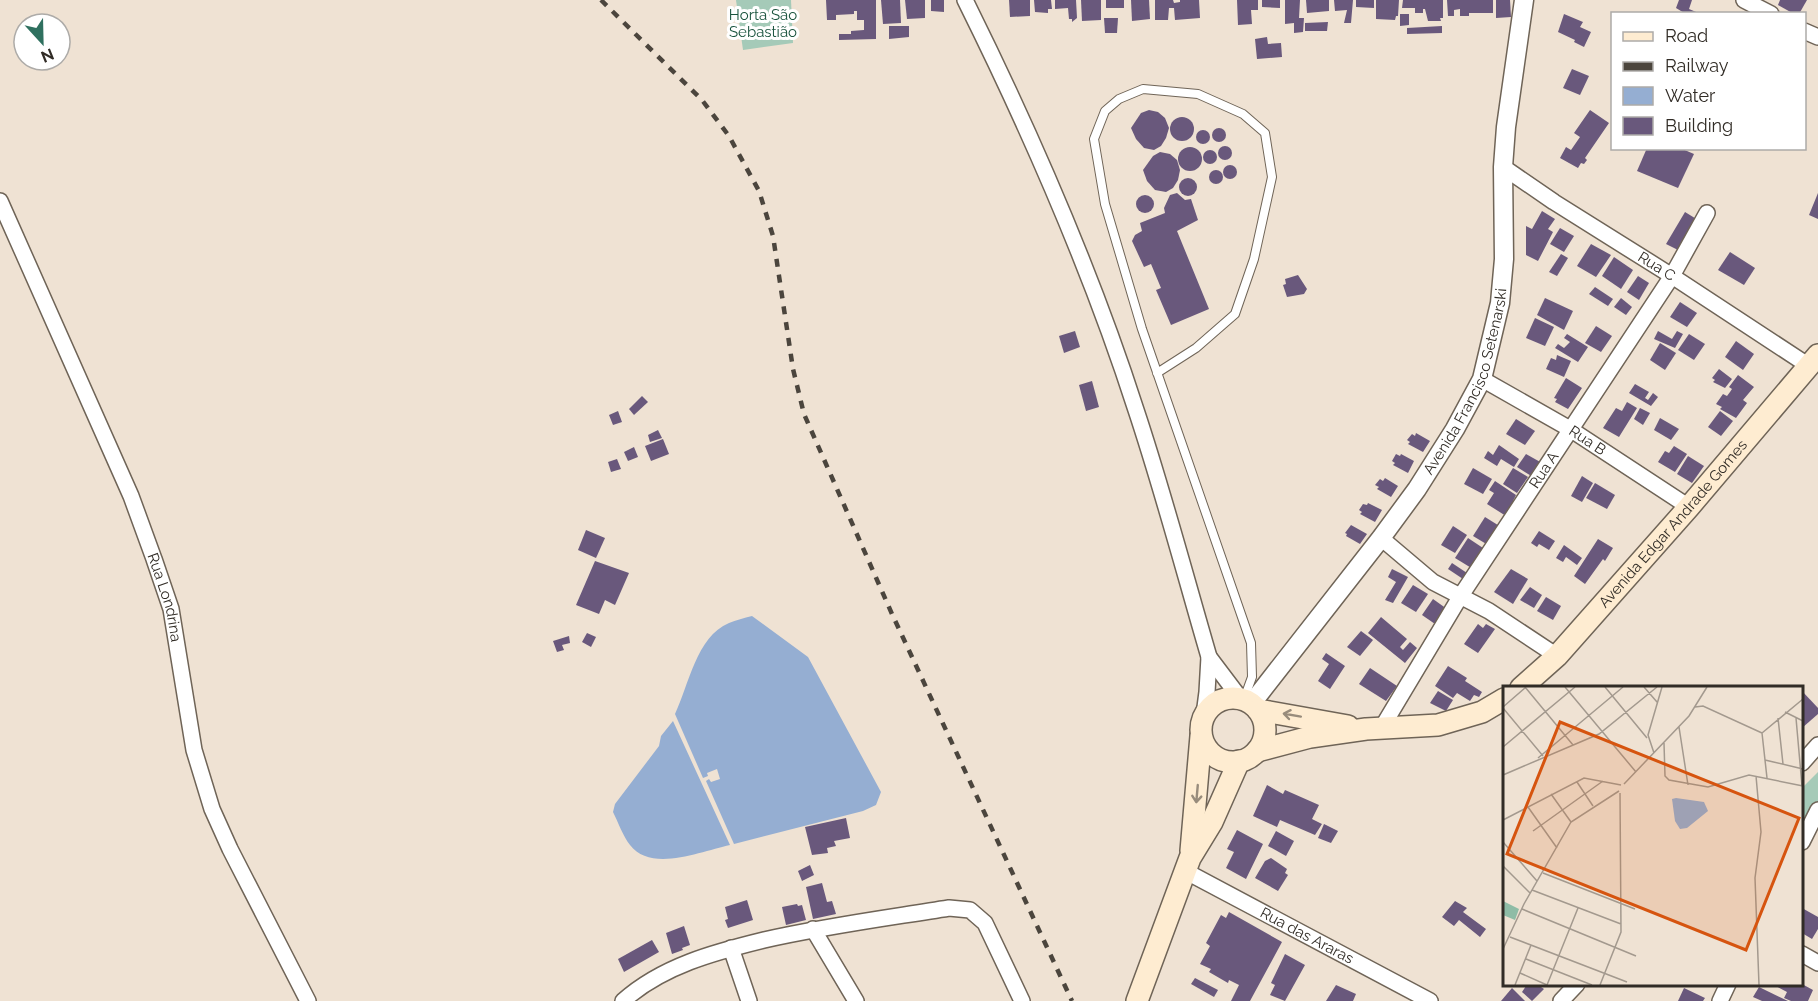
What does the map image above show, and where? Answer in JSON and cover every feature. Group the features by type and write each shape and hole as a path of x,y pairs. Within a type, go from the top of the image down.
{"main road":[{"name":"Avenida Edgar Andrade Gomes","path":"1522,686 1557,656 1814,361"},
{"path":"1187,865 1197,790 1202,725 1210,706 1219,700 1229,698 1374,729"},
{"path":"1202,725 1210,753 1228,762 1239,761 1257,751 1310,737 1374,729 1438,725 1482,712 1503,700"},
{"path":"1249,703 1263,719 1265,730 1263,741 1257,751"},
{"path":"1137,1001 1187,865 1212,822 1239,761"}],"street":[{"path":"965,0 1052,190 1099,305 1136,409 1209,657 1202,725"},
{"name":"Avenida Francisco Setenarski","path":"1249,703 1381,538 1417,489 1455,429 1482,379 1500,303 1503,270 1503,167 1509,92 1524,0"},
{"path":"1744,0 1767,12"},
{"name":"Rua C","path":"1503,167 1672,276 1814,361"},
{"name":"Rua Londrina","path":"0,201 131,496 154,559 171,609 194,750 212,809 308,1001"},
{"name":"Rua A","path":"1374,729 1672,276 1707,213"},
{"name":"Rua B","path":"1482,379 1570,429 1689,507"},
{"path":"1381,538 1433,582 1489,611 1557,656"},
{"path":"1209,657 1249,703"},
{"path":"1803,762 1818,745"},
{"path":"1803,840 1818,810"},
{"name":"Rua das Araras","path":"1187,865 1430,1001"},
{"path":"623,1001 633,992 679,966 709,954 813,929 949,908 970,910 985,923 1022,1001"},
{"path":"813,929 856,1001"},
{"path":"731,948 749,1001"},
{"path":"1803,955 1818,963"},
{"path":"1561,1001 1575,986"},
{"path":"1720,1001 1727,986"}],"lane":[{"path":"1157,373 1196,348 1235,314 1254,260 1272,177 1265,133 1243,114 1198,94 1143,89 1119,99 1105,111 1094,139 1105,204 1157,373 1251,643 1252,677 1249,703"}],"green space":[{"name":"Horta São Sebastião","path":"736,0 791,0 793,43 743,50"},
{"path":"1818,772 1818,801 1803,831 1803,787"}],"water":[{"path":"752,616 808,657 881,792 876,805 863,811 734,844 706,781 720,779 717,769 707,773 708,776 703,778 675,714 695,663 709,639 729,623"},
{"path":"673,721 730,845 677,858 651,858 639,853 630,845 613,812 615,804 659,746 661,736"}],"building":[{"path":"826,0 876,0 876,39 839,40 839,34 851,34 851,31 864,30 864,20 857,20 857,11 854,11 854,14 836,15 836,20 827,20"},
{"path":"881,0 900,0 901,23 883,24"},
{"path":"905,0 925,0 925,18 907,19"},
{"path":"931,0 944,0 944,12 931,11"},
{"path":"1009,0 1030,0 1030,16 1010,17"},
{"path":"1034,0 1051,0 1052,9 1048,9 1048,13 1035,12"},
{"path":"1055,0 1076,0 1077,18 1072,22 1072,19 1069,19 1068,8 1055,9"},
{"path":"1081,0 1101,0 1101,20 1082,21"},
{"path":"1106,0 1124,0 1124,8 1106,8"},
{"path":"1131,0 1149,0 1150,19 1132,21"},
{"path":"1155,0 1173,0 1174,3 1180,0 1199,0 1200,18 1175,20 1174,8 1169,8 1168,20 1155,20"},
{"path":"1237,0 1258,0 1258,10 1251,10 1252,24 1238,25"},
{"path":"1262,0 1280,0 1280,8 1262,7"},
{"path":"1285,0 1300,0 1299,18 1304,18 1303,32 1294,33 1294,23 1285,24"},
{"path":"1306,0 1329,0 1329,11 1307,13"},
{"path":"1334,0 1353,0 1351,23 1344,23 1347,10 1335,11"},
{"path":"1356,0 1374,0 1374,8 1356,7"},
{"path":"1376,0 1399,0 1398,16 1395,20 1376,19"},
{"path":"1403,0 1443,0 1443,18 1440,18 1441,21 1428,21 1425,9 1423,13 1415,13 1415,8 1402,8"},
{"path":"1447,0 1493,0 1493,13 1469,13 1469,16 1460,16 1460,9 1454,10 1454,16 1448,16"},
{"path":"1496,0 1510,0 1511,17 1496,18"},
{"path":"1679,0 1692,0 1689,9 1696,12 1683,12 1676,8"},
{"path":"1780,0 1807,0 1800,12 1790,12 1778,5"},
{"path":"1400,14 1409,14 1409,25 1400,26"},
{"path":"1564,14 1583,22 1580,27 1591,32 1584,47 1558,32"},
{"path":"1104,18 1118,18 1117,33 1105,33"},
{"path":"1328,22 1327,31 1305,31 1305,23"},
{"path":"889,26 909,26 909,37 889,39"},
{"path":"1442,26 1442,33 1407,34 1407,28"},
{"path":"1267,37 1268,44 1281,43 1282,57 1257,59 1255,39"},
{"path":"1572,69 1589,76 1580,95 1563,88"},
{"path":"1149,110 1158,112 1165,118 1169,128 1161,146 1154,150 1144,148 1136,139 1131,128 1141,113"},
{"path":"1590,110 1609,123 1585,158 1587,160 1578,168 1560,158 1566,147 1571,150 1580,137 1574,133"},
{"path":"1182,117 1190,121 1194,129 1190,137 1182,141 1174,137 1170,129 1174,121"},
{"path":"1216,128 1222,128 1226,135 1222,142 1216,142 1212,138 1212,132"},
{"path":"1200,130 1206,130 1210,137 1206,144 1200,144 1196,140 1196,134"},
{"path":"1222,146 1228,146 1232,153 1228,160 1222,160 1218,156 1218,150"},
{"path":"1190,147 1195,148 1201,154 1201,164 1195,170 1190,171 1185,170 1179,164 1178,159 1179,154 1185,148"},
{"path":"1207,150 1213,150 1217,157 1213,164 1207,164 1203,160 1203,154"},
{"path":"1646,150 1685,150 1694,154 1678,188 1637,171"},
{"path":"1160,152 1170,154 1177,160 1180,170 1173,188 1166,192 1155,190 1147,181 1143,170 1153,156"},
{"path":"1227,165 1233,165 1237,172 1233,179 1227,179 1223,175 1223,169"},
{"path":"1213,170 1219,170 1223,177 1219,184 1213,184 1209,180 1209,174"},
{"path":"1188,178 1194,181 1197,187 1194,193 1188,196 1182,193 1179,187 1182,181"},
{"path":"1177,193 1185,200 1191,199 1198,220 1177,231 1209,309 1171,325 1156,290 1161,288 1151,264 1144,267 1132,241 1135,235 1142,231 1140,223 1165,213 1164,208 1170,195"},
{"path":"1818,193 1818,219 1809,215"},
{"path":"1145,195 1151,198 1154,204 1151,210 1145,213 1139,210 1136,204 1139,198"},
{"path":"1542,211 1555,219 1548,229 1553,232 1538,261 1526,255 1526,226 1532,229"},
{"path":"1685,212 1698,220 1682,252 1666,244"},
{"path":"1560,228 1574,236 1564,252 1550,244"},
{"path":"1591,244 1611,255 1596,277 1577,266"},
{"path":"1730,252 1755,268 1744,285 1718,270"},
{"path":"1561,254 1568,258 1557,276 1549,272"},
{"path":"1614,257 1633,270 1621,289 1602,276"},
{"path":"1298,275 1307,289 1304,294 1287,297 1283,285 1286,284 1285,279"},
{"path":"1638,276 1649,283 1639,300 1627,292"},
{"path":"1595,287 1613,299 1608,306 1589,294"},
{"path":"1545,298 1573,311 1564,330 1537,315"},
{"path":"1621,298 1632,307 1626,315 1614,307"},
{"path":"1680,302 1697,313 1687,327 1670,317"},
{"path":"1535,318 1554,327 1545,346 1526,338"},
{"path":"1596,326 1612,336 1601,352 1585,343"},
{"path":"1075,331 1080,347 1064,353 1059,336"},
{"path":"1658,331 1672,339 1677,331 1683,334 1675,348 1654,339"},
{"path":"1567,334 1588,347 1578,362 1555,348 1558,344 1564,348 1570,342 1564,338"},
{"path":"1689,334 1705,344 1694,360 1678,350"},
{"path":"1736,341 1754,354 1743,370 1725,357"},
{"path":"1660,343 1676,353 1665,370 1650,360"},
{"path":"1557,355 1571,361 1564,377 1546,369 1551,358 1556,360"},
{"path":"1719,369 1732,379 1725,388 1713,382 1715,380 1712,378"},
{"path":"1738,375 1754,387 1743,400 1747,403 1736,418 1720,409 1722,407 1716,404 1723,394 1727,396 1732,389 1729,387"},
{"path":"1566,378 1582,388 1568,409 1555,402 1557,399 1554,398"},
{"path":"1092,381 1099,407 1086,411 1079,385"},
{"path":"1635,384 1649,392 1645,398 1648,400 1653,393 1658,397 1651,406 1629,393"},
{"path":"642,396 648,402 634,415 629,409"},
{"path":"1627,402 1637,408 1619,437 1603,428 1616,408 1622,411"},
{"path":"1640,408 1650,413 1643,425 1634,419"},
{"path":"618,411 622,422 613,425 609,415"},
{"path":"1720,411 1733,421 1721,436 1708,427"},
{"path":"1660,418 1679,429 1671,440 1654,430"},
{"path":"1516,419 1535,431 1525,445 1506,434"},
{"path":"658,430 662,438 650,442 648,435"},
{"path":"1416,433 1430,441 1423,452 1408,444 1410,442 1407,440"},
{"path":"663,439 669,454 651,461 645,446"},
{"path":"1499,445 1519,459 1514,467 1501,459 1497,466 1484,458 1488,451 1493,455"},
{"path":"1674,446 1687,454 1675,472 1658,462 1665,451 1669,453"},
{"path":"634,447 638,457 628,461 624,452"},
{"path":"1396,454 1400,456 1401,454 1414,461 1408,473 1393,465 1395,463 1392,461"},
{"path":"1526,454 1542,463 1533,477 1517,467"},
{"path":"1688,456 1704,466 1692,483 1677,474"},
{"path":"617,459 621,469 611,472 608,462"},
{"path":"1473,468 1492,479 1483,494 1464,484"},
{"path":"1513,468 1528,477 1517,493 1503,484"},
{"path":"1582,476 1593,483 1582,502 1571,496"},
{"path":"1385,478 1398,486 1391,497 1377,489 1379,487 1375,485 1380,479 1383,481"},
{"path":"1495,481 1516,495 1513,501 1516,503 1506,516 1487,504 1494,493 1489,490"},
{"path":"1595,483 1615,495 1607,509 1586,498"},
{"path":"1368,503 1382,510 1375,522 1360,514 1362,512 1359,510 1363,504"},
{"path":"1485,517 1501,527 1488,545 1473,536"},
{"path":"1351,525 1367,534 1360,544 1346,536 1345,533"},
{"path":"1453,526 1467,535 1455,553 1441,545"},
{"path":"586,530 605,538 596,558 578,550"},
{"path":"1539,531 1555,541 1549,550 1539,544 1537,547 1531,543"},
{"path":"1468,538 1486,550 1473,569 1455,558"},
{"path":"1598,539 1613,548 1585,584 1574,576"},
{"path":"1564,545 1582,558 1577,565 1566,557 1563,562 1556,558"},
{"path":"595,561 629,573 615,605 605,600 599,614 576,605"},
{"path":"1452,563 1467,573 1463,579 1448,569"},
{"path":"1392,569 1408,577 1393,603 1385,600 1396,582 1388,577"},
{"path":"1511,569 1528,579 1513,604 1494,592"},
{"path":"1413,585 1428,594 1416,612 1401,603"},
{"path":"1530,587 1542,595 1534,608 1520,600"},
{"path":"1546,597 1561,606 1553,620 1537,611"},
{"path":"1433,599 1447,609 1435,624 1422,615"},
{"path":"1381,617 1407,639 1400,647 1403,650 1410,642 1417,648 1405,663 1368,633"},
{"path":"1478,624 1483,628 1486,624 1495,629 1478,653 1464,644"},
{"path":"1361,631 1373,640 1360,656 1347,647"},
{"path":"587,633 596,637 591,647 582,642"},
{"path":"569,636 570,643 562,645 564,650 557,652 553,641"},
{"path":"1326,653 1345,666 1330,689 1318,681 1329,664 1322,659"},
{"path":"1448,666 1467,678 1465,681 1482,692 1479,697 1474,695 1470,701 1457,693 1453,698 1435,686"},
{"path":"1370,668 1397,686 1386,701 1359,684"},
{"path":"1438,691 1453,700 1446,711 1430,703"},
{"path":"1803,692 1818,708 1818,714 1803,727"},
{"path":"1267,785 1283,794 1285,790 1319,805 1312,819 1322,824 1315,835 1280,820 1277,827 1253,816"},
{"path":"846,818 850,838 834,841 836,846 827,848 828,853 812,855 805,827"},
{"path":"1324,824 1338,831 1331,843 1318,838"},
{"path":"1237,830 1263,844 1246,879 1226,868 1234,852 1227,849"},
{"path":"1276,831 1294,841 1286,856 1268,846"},
{"path":"1271,858 1287,869 1285,873 1288,875 1278,891 1255,878 1265,861"},
{"path":"810,865 814,875 802,881 798,871"},
{"path":"822,883 827,902 832,901 836,914 813,919 806,887"},
{"path":"747,900 753,920 728,928 725,920 728,919 725,907"},
{"path":"1455,901 1467,908 1463,912 1486,929 1480,937 1459,920 1454,926 1442,917"},
{"path":"802,905 806,920 786,925 782,907"},
{"path":"1803,909 1818,917 1818,929 1812,939 1803,934"},
{"path":"1229,912 1282,942 1250,1001 1231,1001 1239,985 1229,980 1228,983 1209,972 1211,969 1200,964 1210,946 1206,943 1221,915 1226,918"},
{"path":"684,926 690,945 672,954 666,933"},
{"path":"652,940 659,952 624,972 618,959"},
{"path":"1285,954 1305,965 1285,1001 1270,995 1275,985 1271,983"},
{"path":"1195,978 1218,990 1214,997 1191,984"},
{"path":"1336,985 1356,994 1353,1001 1326,1001"},
{"path":"1803,985 1813,990 1808,1001 1791,1001 1784,998 1787,992 1776,986"},
{"path":"1526,986 1542,986 1544,989 1532,1001 1522,992"},
{"path":"1759,987 1788,1001 1762,1001 1753,997"},
{"path":"1512,988 1525,1001 1501,1001"},
{"path":"1684,988 1705,998 1703,1001 1678,1001"}],"railway":[{"path":"601,0 702,100 729,136 759,191 773,236 793,369 804,414 892,614 1072,1001"}]}
